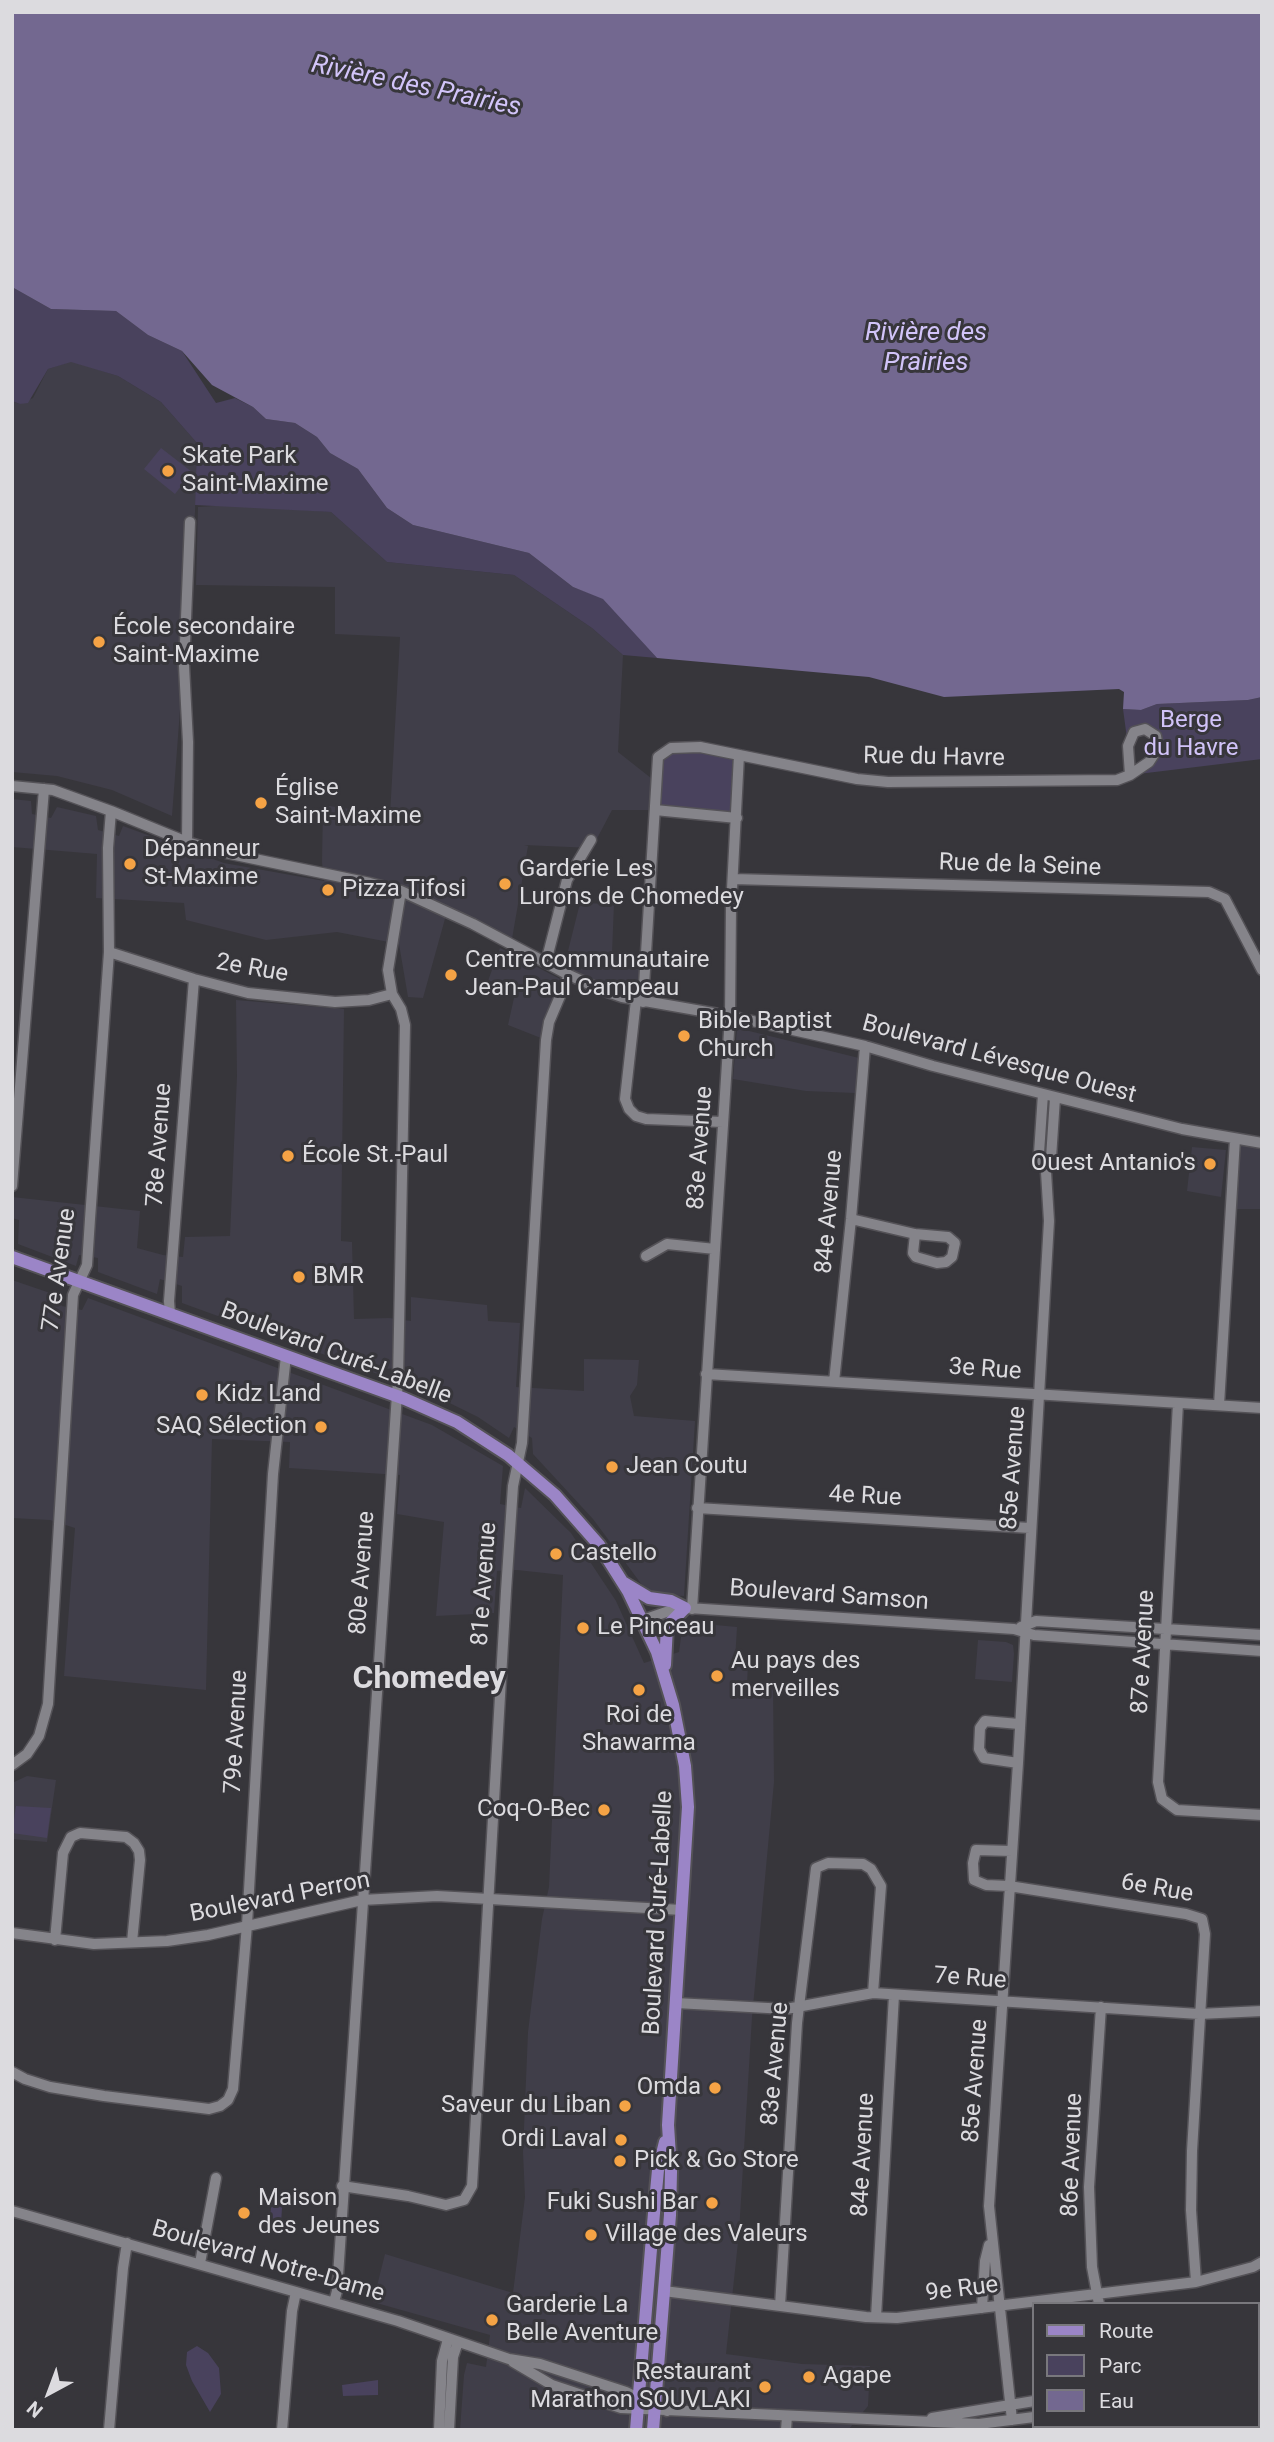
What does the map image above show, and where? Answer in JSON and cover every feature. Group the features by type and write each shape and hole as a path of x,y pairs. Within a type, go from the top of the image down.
{"main road":[{"name":"Boulevard Curé-Labelle","path":"12,1257 397,1396 457,1422 517,1462 548,1488 580,1521 623,1582 643,1620 665,1676 682,1745 688,1791 688,1833 668,2125 654,2213 636,2430"},
{"path":"623,1582 649,1598 671,1601 688,1609"},
{"path":"665,1676 666,1628 670,1620 688,1609"},
{"name":"Boulevard Curé-Labelle","path":"653,2430 660,2409 671,2172 668,2125"}],"street":[{"path":"187,842 188,742 184,666 190,522"},
{"path":"1145,729 1156,736 1158,748 1149,762 1130,775 1128,746 1134,732 1145,729"},
{"name":"Rue du Havre","path":"654,810 658,757 671,748 700,747 858,779 888,782 1117,780 1130,775"},
{"name":"83e Avenue","path":"688,1609 730,1016 739,755"},
{"name":"Boulevard Lévesque Ouest","path":"12,786 44,789 221,852 401,891 473,923 569,975 602,990 639,1001 730,1016 865,1046 1055,1098 1182,1129 1262,1143"},
{"path":"12,1186 44,789"},
{"path":"723,1122 646,1119 636,1116 629,1109 625,1098 639,1001 654,810 737,818"},
{"name":"77e Avenue","path":"12,1765 27,1754 39,1737 48,1704 73,1295 87,1265 109,952 108,848 111,811"},
{"path":"546,962 567,880 591,840"},
{"name":"Rue de la Seine","path":"733,879 1209,892 1225,899 1262,970"},
{"name":"80e Avenue","path":"334,2302 337,2291 397,1396 405,1025 401,1010 392,994 388,970 401,891"},
{"name":"2e Rue","path":"109,952 248,993 335,1002 369,1000 392,994"},
{"name":"81e Avenue","path":"342,2186 446,2205 464,2200 472,2186 511,1509 522,1443 546,1040 549,1022 569,975"},
{"name":"78e Avenue","path":"170,1314 194,979"},
{"name":"84e Avenue","path":"834,1382 865,1046"},
{"name":"85e Avenue","path":"1012,2420 989,2206 1018,1763 1021,1629 1040,1395 1049,1221 1046,1172 1040,1153 1043,1094"},
{"name":"85e Avenue","path":"1046,1172 1051,1158 1055,1098"},
{"path":"1219,1405 1235,1139"},
{"path":"851,1219 915,1234"},
{"name":"83e Avenue","path":"646,1256 667,1244 715,1249"},
{"name":"79e Avenue","path":"12,2072 50,2087 209,2109 229,2100 233,2089 247,1924 273,1474 286,1356"},
{"name":"3e Rue","path":"706,1374 1262,1408"},
{"name":"87e Avenue","path":"1178,1403 1158,1783 1162,1799 1177,1810 1262,1815"},
{"name":"4e Rue","path":"697,1508 1030,1528"},
{"name":"Boulevard Samson","path":"643,1620 669,1611 688,1609 1021,1629 1034,1635 1262,1651"},
{"name":"Boulevard Samson","path":"1021,1629 1036,1621 1262,1635"},
{"path":"1018,1763 984,1758 979,1749 980,1728 985,1721 1019,1724"},
{"path":"55,1940 63,1853 71,1837 80,1833 126,1838 134,1843 139,1851 132,1942"},
{"path":"1009,1886 986,1885 974,1880 973,1863 976,1850 1012,1851"},
{"name":"83e Avenue","path":"780,2306 800,2007 816,1868 828,1863 863,1864 871,1870 881,1886 873,1993"},
{"name":"6e Rue","path":"1009,1886 1186,1914 1202,1919 1205,1934 1199,2014"},
{"name":"Boulevard Perron","path":"12,1933 94,1944 167,1941 362,1900 437,1896 682,1910"},
{"name":"7e Rue","path":"676,2003 782,2009 873,1993 1199,2014 1262,2011"},
{"name":"84e Avenue","path":"876,2318 894,1995"},
{"name":"86e Avenue","path":"1098,2298 1092,2267 1089,2187 1101,2007"},
{"path":"1196,2282 1191,2210 1199,2014"},
{"path":"200,2263 216,2178"},
{"name":"Boulevard Notre-Dame","path":"12,2211 398,2321 509,2359 540,2364 626,2392 639,2404"},
{"name":"85e Avenue","path":"982,2308 985,2261 991,2238"},
{"path":"109,2430 122,2269 127,2244"},
{"name":"9e Rue","path":"1048,2302 1098,2298 1196,2282 1253,2267 1262,2262"},
{"name":"9e Rue","path":"664,2291 876,2318 922,2316 1032,2303"},
{"path":"282,2430 296,2292"},
{"path":"439,2430 442,2361 453,2340"},
{"path":"449,2430 453,2340"},
{"name":"Boulevard Notre-Dame","path":"509,2359 552,2385 621,2408 639,2404 660,2409 979,2424 1032,2417"},
{"name":"Boulevard Notre-Dame","path":"918,2420 1032,2401"},
{"path":"786,2430 787,2416"}],"shaded area":[{"name":"École secondaire Saint-Maxime","path":"71,361 118,376 161,402 197,443 195,512 172,816 112,790 57,776 12,772 12,401 20,404 33,398 48,369"},
{"path":"230,505 331,512 387,562 514,575 592,628 623,655 618,752 656,782 655,810 612,810 592,848 524,845 528,846 512,939 448,908 423,998 408,997 399,944 337,932 266,940 186,920 184,903 96,898 97,854 12,847 12,799 31,801 32,814 51,818 57,807 96,816 98,830 119,836 123,826 224,863 324,881 323,805 390,815 400,637 335,634 335,587 196,585 198,507"},
{"path":"580,903 614,904 612,953 640,955 638,996 597,984 564,967"},
{"path":"500,948 568,983 546,1040 508,1025 514,998 485,989"},
{"path":"236,1000 344,1009 341,1241 352,1242 354,1319 389,1318 411,1321 411,1297 487,1305 488,1321 520,1323 516,1387 584,1391 584,1359 639,1360 637,1385 630,1396 634,1416 695,1421 684,1596 660,1595 645,1589 593,1519 533,1454 532,1438 514,1427 509,1438 478,1417 411,1384 411,1366 387,1369 383,1376 182,1303 182,1286 160,1279 157,1294 98,1272 98,1258 79,1255 76,1266 18,1244 19,1220 12,1218 12,1197 140,1211 137,1248 163,1255 183,1257 185,1237 230,1236 237,1076"},
{"path":"737,1028 859,1058 855,1093 806,1091 733,1079"},
{"path":"1235,1139 1262,1143 1262,1209 1229,1209"},
{"path":"1192,1147 1226,1150 1221,1197 1187,1191"},
{"path":"12,1280 53,1294 62,1306 82,1310 88,1298 432,1425 503,1466 500,1504 521,1508 525,1488 571,1533 616,1601 644,1663 679,1652 683,1622 737,1627 735,1661 748,1662 747,1686 773,1687 774,1782 752,2017 739,2233 726,2354 802,2364 870,2366 868,2406 848,2430 460,2430 467,2363 486,2367 490,2335 373,2302 385,2254 513,2293 525,2197 523,2152 528,2032 542,1919 549,1887 563,1575 517,1570 497,1571 494,1613 436,1616 444,1522 397,1514 400,1475 289,1468 290,1442 212,1439 206,1690 64,1676 75,1528 50,1520 12,1518"},
{"path":"978,1640 1013,1645 1012,1682 975,1679"},
{"path":"27,1776 56,1780 47,1842 12,1839 12,1783"}],"green space":[{"path":"12,287 51,309 116,311 148,335 182,351 216,403 235,398 253,407 266,419 295,423 317,437 330,453 358,469 387,508 413,525 529,553 573,587 603,598 657,658 623,655 592,628 514,575 387,562 331,512 195,505 197,443 161,402 118,376 71,362 48,369 28,403 12,401"},
{"name":"Skate Park Saint-Maxime","path":"161,448 192,472 175,494 144,469"},
{"name":"Berge du Havre","path":"1262,697 1262,759 1130,775 1158,748 1156,736 1134,732 1128,746 1123,709 1141,710 1157,704"},
{"path":"671,748 739,755 737,818 655,810 658,757"},
{"path":"16,1806 51,1808 47,1838 12,1833"},
{"path":"278,2192 287,2199 282,2208 281,2224 275,2228 269,2225 274,2196"},
{"path":"197,2346 208,2353 219,2368 221,2394 210,2412 186,2365 187,2352"},
{"path":"378,2380 378,2395 343,2396 342,2385"}],"water":[{"name":"Rivière des Prairies","path":"12,12 1262,12 1262,697 1157,704 1141,710 1123,709 1124,692 1119,689 944,697 869,677 657,658 603,599 573,587 529,553 413,525 387,508 358,469 330,453 317,437 295,423 266,419 253,407 212,385 182,351 148,335 116,311 51,309 12,287"}],"place":[{"name":"Skate Park Saint-Maxime","path":"168,471"},
{"name":"École secondaire Saint-Maxime","path":"99,642"},
{"name":"Église Saint-Maxime","path":"261,803"},
{"name":"Dépanneur St-Maxime","path":"130,864"},
{"name":"Garderie Les Lurons de Chomedey","path":"505,884"},
{"name":"Pizza Tifosi","path":"328,890"},
{"name":"Centre communautaire Jean-Paul Campeau","path":"451,975"},
{"name":"Bible Baptist Church","path":"684,1036"},
{"name":"École St.-Paul","path":"288,1156"},
{"name":"Ouest Antanio's","path":"1210,1164"},
{"name":"BMR","path":"299,1277"},
{"name":"Kidz Land","path":"202,1395"},
{"name":"SAQ Sélection","path":"321,1427"},
{"name":"Jean Coutu","path":"612,1467"},
{"name":"Castello","path":"556,1554"},
{"name":"Le Pinceau","path":"583,1628"},
{"name":"Au pays des merveilles","path":"717,1676"},
{"name":"Roi de Shawarma","path":"639,1690"},
{"name":"Coq-O-Bec","path":"604,1810"},
{"name":"Omda","path":"715,2088"},
{"name":"Saveur du Liban","path":"625,2106"},
{"name":"Ordi Laval","path":"621,2140"},
{"name":"Pick & Go Store","path":"620,2161"},
{"name":"Fuki Sushi Bar","path":"712,2203"},
{"name":"Maison des Jeunes","path":"244,2213"},
{"name":"Village des Valeurs","path":"591,2235"},
{"name":"Garderie La Belle Aventure","path":"492,2320"},
{"name":"Agape","path":"809,2377"},
{"name":"Restaurant Marathon SOUVLAKI","path":"765,2387"}],"district":[{"name":"Chomedey","path":"429,1680"}]}
